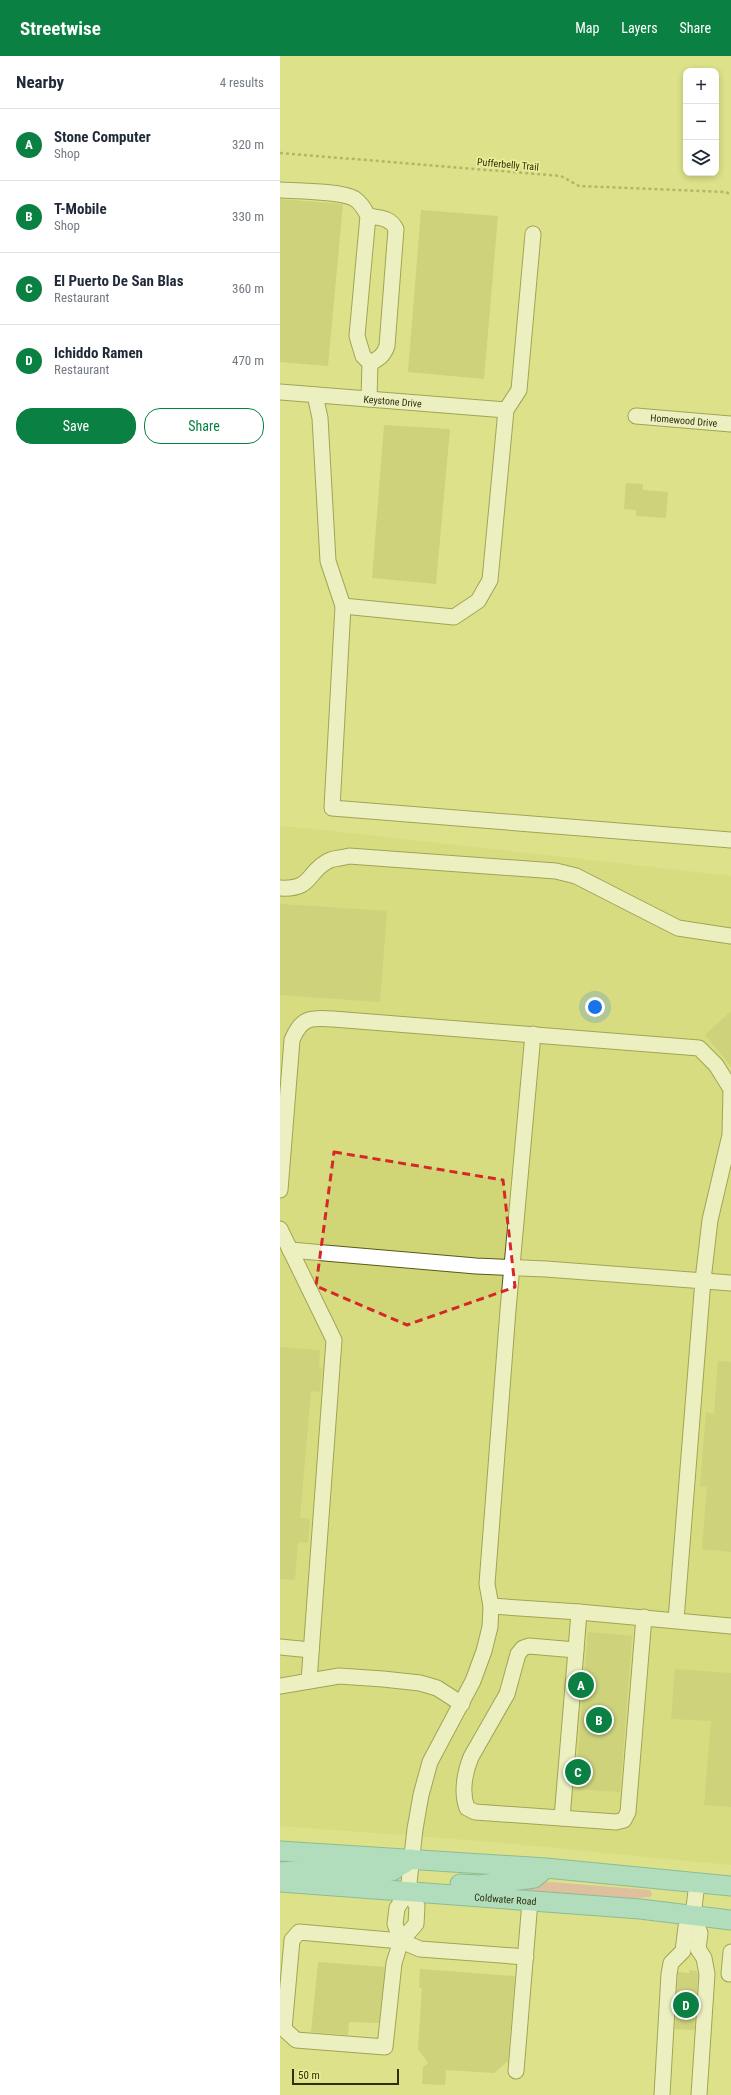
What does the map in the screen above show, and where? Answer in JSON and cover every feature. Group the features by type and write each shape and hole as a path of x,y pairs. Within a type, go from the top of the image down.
{"main road":[{"path":"282,1854 411,1858 546,1868 731,1886"},
{"path":"280,1872 306,1870 380,1873 392,1871 411,1858"},
{"path":"408,1892 418,1886 432,1883 480,1885 534,1878 546,1868"},
{"name":"Coldwater Road","path":"280,1882 530,1901 731,1920"}],"street":[{"path":"280,190 345,195 355,199 363,206 368,216 357,336 363,356 370,363 369,399"},
{"path":"368,216 388,219 393,223 396,229 387,346 384,353 378,359 370,363"},
{"path":"343,606 454,617 478,601 490,580 506,410 519,390 533,234"},
{"name":"Keystone Drive","path":"280,392 506,410"},
{"path":"315,395 320,418 328,561 343,606 332,808 731,840"},
{"name":"Homewood Drive","path":"636,416 731,424"},
{"path":"280,888 293,889 304,885 330,860 349,856 556,871 576,876 678,928 731,936"},
{"path":"280,1190 292,1040 298,1027 308,1020 317,1018 699,1048 720,1071 731,1089 730,1135 710,1220 703,1280 676,1620"},
{"path":"401,1941 395,1924 397,1908 408,1892 411,1858 420,1802 430,1762 474,1681 490,1627 491,1606 488,1584 533,1034"},
{"path":"280,1229 334,1340 309,1681"},
{"path":"290,1250 476,1266 513,1267 731,1283"},
{"path":"491,1606 644,1617 731,1626"},
{"path":"562,1818 579,1612"},
{"path":"576,1650 523,1648 518,1654 507,1694 471,1757 467,1767 464,1799 467,1808 475,1812 616,1822 624,1820 628,1812 644,1617"},
{"path":"280,1647 311,1650"},
{"path":"280,1686 339,1676 420,1683 437,1688 462,1704"},
{"path":"662,2095 668,1974 671,1963 683,1951 686,1927 693,1916 697,1883"},
{"path":"408,1892 417,1906 416,1924 401,1941 394,1963 386,2048 296,2040 284,2029 284,1997 292,1940 299,1932 401,1941 420,1949 526,1957"},
{"path":"516,2071 530,1901"},
{"path":"693,1916 700,1933 698,1949 704,1958 707,1974 699,2095"},
{"path":"729,1974 731,1952"}],"path":[{"name":"Pufferbelly Trail","path":"280,153 561,176 579,186 726,192 731,195"}],"highlighted area":[{"path":"334,1152 503,1180 515,1287 407,1325 316,1286"}],"shaded area":[{"path":"280,826 731,876 731,1865 481,1841 280,1826"},
{"path":"550,1882 650,1890 652,1895 650,1897 620,1899 491,1888"}],"building":[{"path":"280,199 343,204 328,366 280,362"},
{"path":"421,210 498,216 484,379 408,372"},
{"path":"384,425 450,429 436,584 372,578"},
{"path":"626,483 643,484 643,490 668,492 666,518 636,516 636,510 624,509"},
{"path":"280,904 387,911 380,1002 280,995"},
{"path":"731,1011 731,1066 705,1035"},
{"path":"280,1347 320,1350 319,1367 322,1368 320,1392 311,1391 300,1518 310,1519 308,1543 298,1542 295,1580 280,1579"},
{"path":"718,1361 731,1362 731,1552 702,1549 707,1487 700,1486 706,1412 714,1414"},
{"path":"588,1632 632,1636 620,1792 575,1789"},
{"path":"675,1669 731,1673 731,1807 704,1805 711,1721 671,1719"},
{"path":"318,1962 385,1967 379,2023 349,2022 348,2035 311,2032"},
{"path":"420,1969 515,1976 508,2061 494,2073 446,2070 445,2085 422,2084 423,2067 428,2063 418,2049 422,1988 419,1988"},
{"path":"689,1970 697,1971 698,1975 694,2030 675,2029 678,1972 689,1973"}],"place":[{"name":"Stone Computer","path":"581,1685"},
{"name":"T-Mobile","path":"599,1720"},
{"name":"El Puerto De San Blas","path":"578,1772"},
{"name":"Ichiddo Ramen","path":"686,2005"}]}
